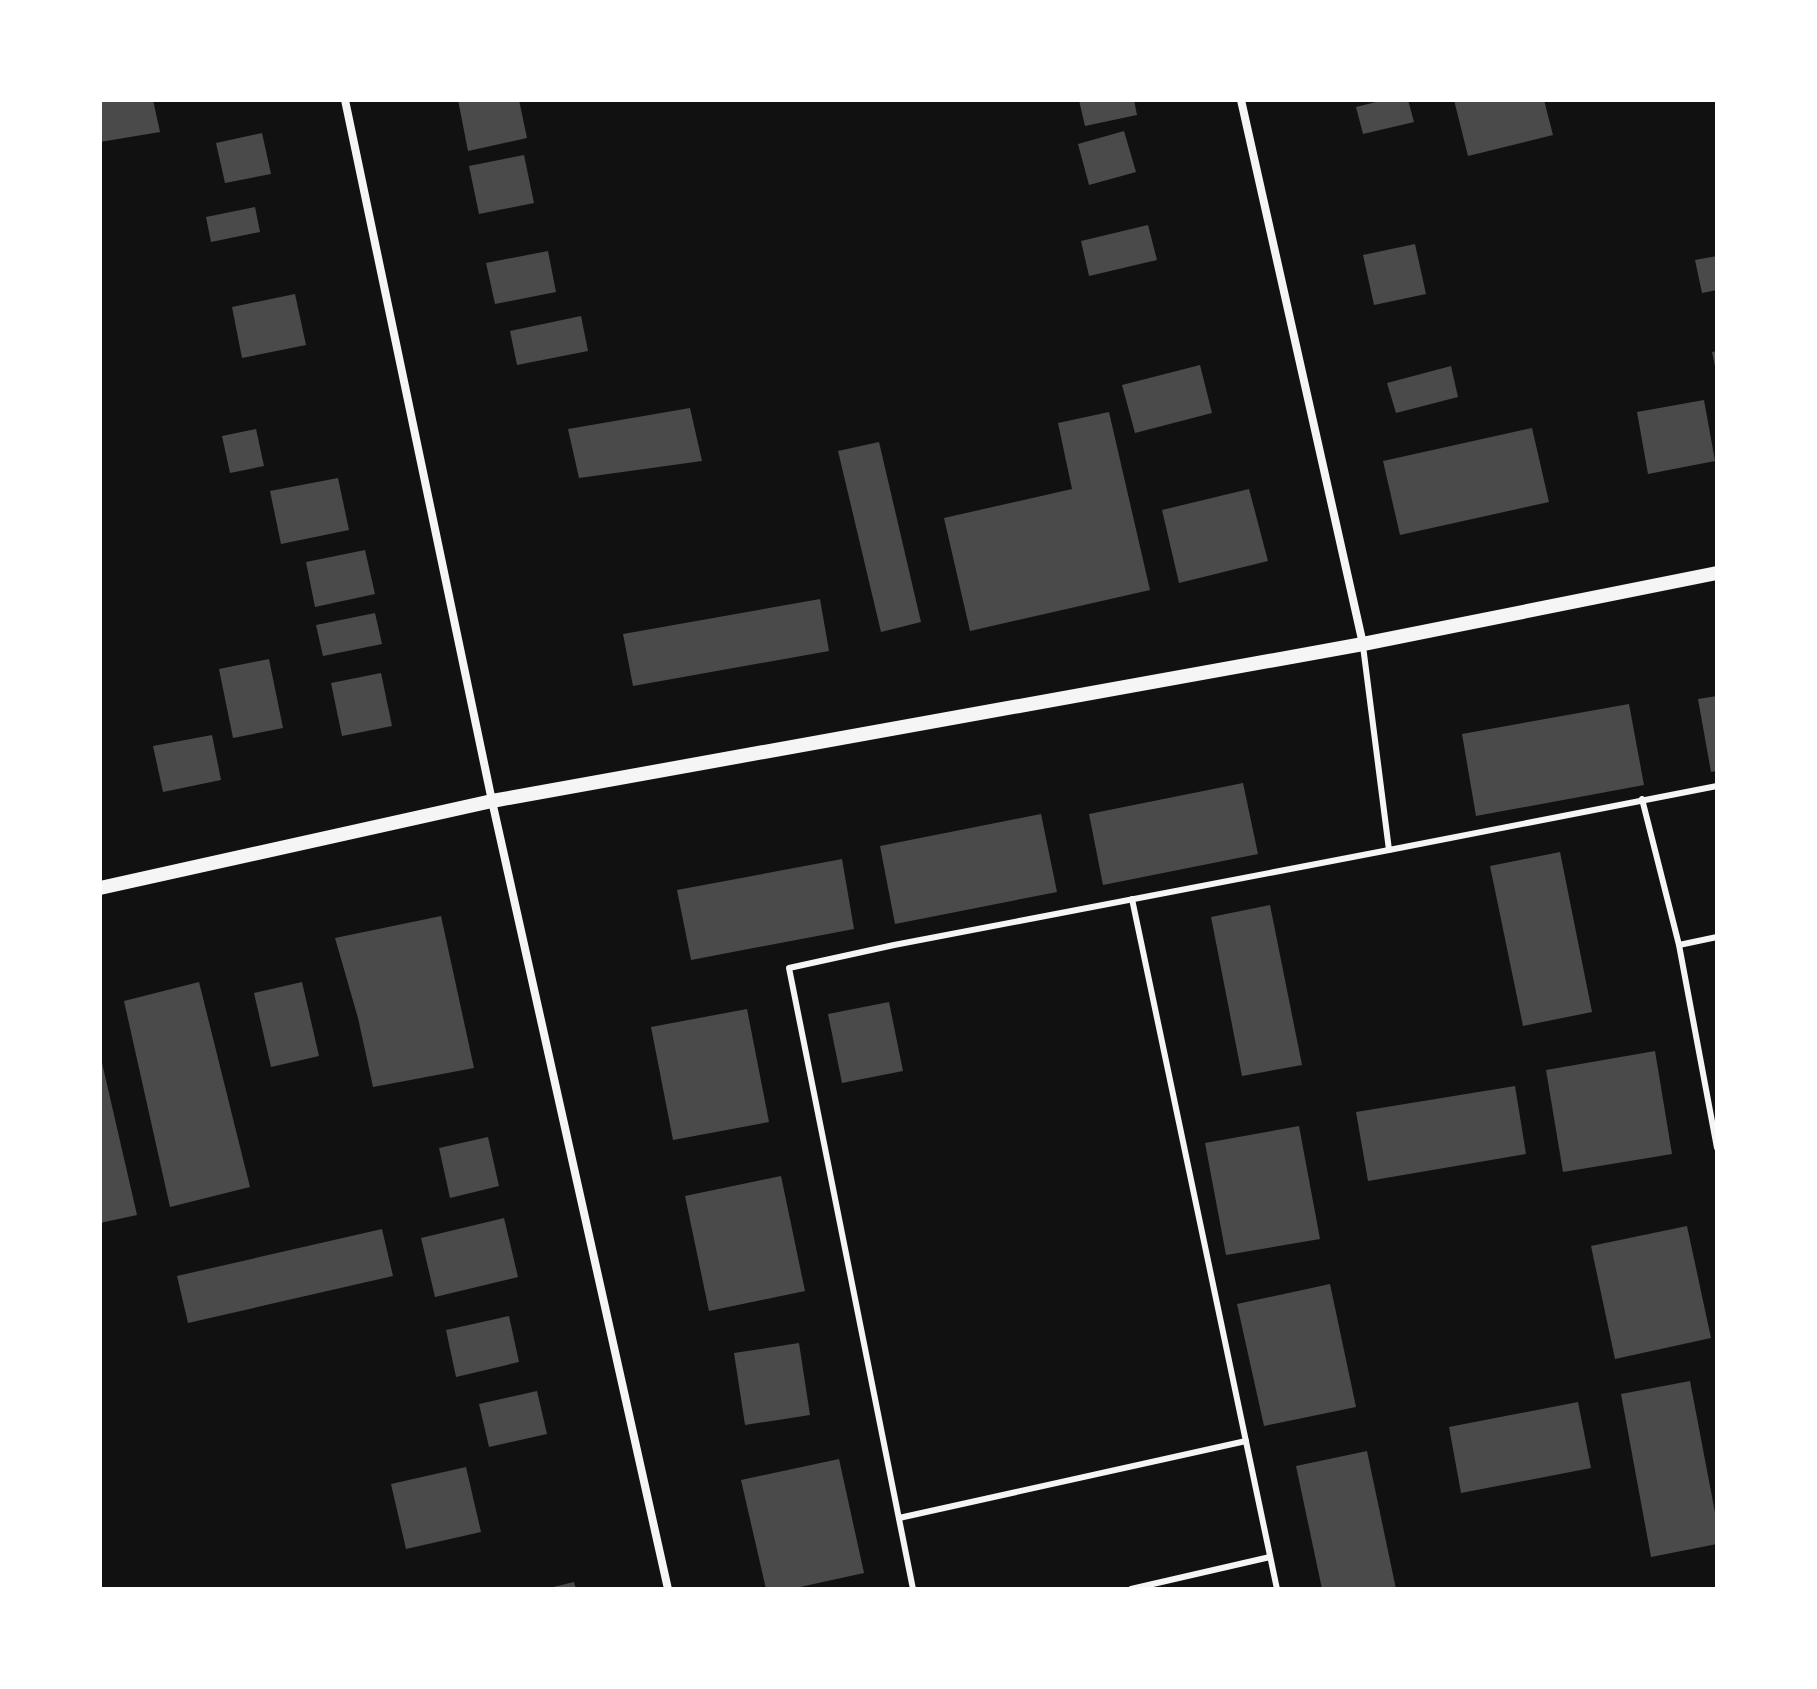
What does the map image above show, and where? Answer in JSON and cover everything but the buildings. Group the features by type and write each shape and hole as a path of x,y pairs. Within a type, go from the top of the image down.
{"street":[{"path":"345,100 492,801 668,1589"},
{"path":"1241,100 1363,644"},
{"path":"100,888 492,801 1363,644 1717,573"}],"lane":[{"path":"1363,644 1389,850"},
{"path":"913,1589 789,968 1717,786"},
{"path":"1642,799 1679,945 1717,1148"},
{"path":"1132,899 1277,1589"},
{"path":"1679,945 1717,937"},
{"path":"899,1518 1246,1441"},
{"path":"1131,1589 1270,1557"}]}
